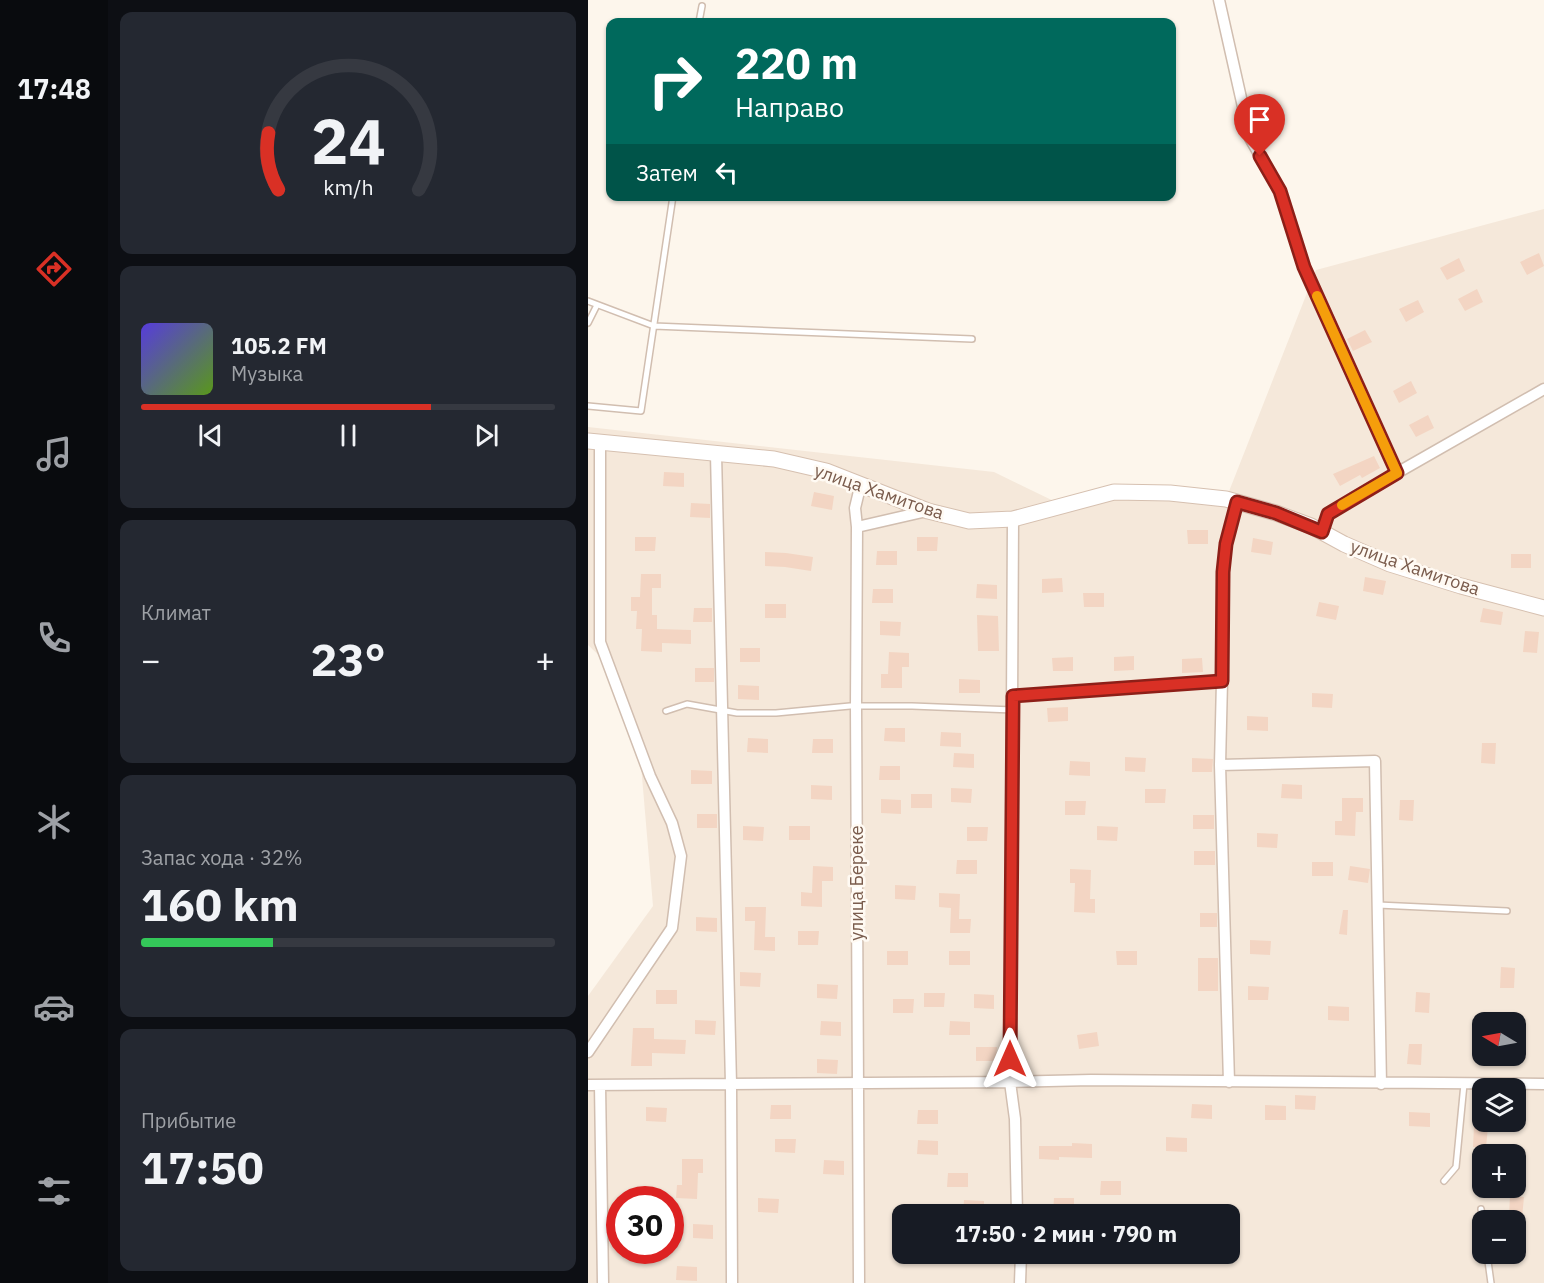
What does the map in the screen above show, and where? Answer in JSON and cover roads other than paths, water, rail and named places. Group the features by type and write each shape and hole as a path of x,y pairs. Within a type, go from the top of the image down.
{"street":[{"path":"1219,0 1250,138 1280,191 1304,267 1397,473"},
{"path":"1322,532 1328,514 1544,390"},
{"path":"588,1052 672,927 681,856 672,824 650,776 600,642 594,442"},
{"name":"улица Хамитова","path":"594,442 774,459 825,471 861,483 928,511 969,521 1013,519 1114,492 1170,493 1226,499 1276,513 1390,564 1544,608"},
{"path":"716,454 731,1084 732,1283"},
{"name":"улица Береке","path":"859,1283 857,527 855,508 861,483"},
{"path":"1229,1082 1220,765 1223,572 1226,544 1237,502"},
{"path":"857,527 928,511"},
{"path":"1013,519 1010,1082 1015,1119 1017,1204"},
{"path":"1013,696 1222,681"},
{"path":"1220,765 1375,760 1381,1084"},
{"path":"588,1085 1091,1080 1544,1084"},
{"path":"600,1084 603,1283"},
{"path":"1020,1283 1021,1264"}],"lane":[{"path":"700,18 702,6"},
{"path":"588,406 641,411 672,201"},
{"path":"588,301 654,326 972,339"},
{"path":"588,324 597,305"},
{"path":"666,711 687,704 738,713 776,713 856,706 1013,710"},
{"path":"1378,905 1507,912"},
{"path":"1444,1181 1456,1167 1464,1084"},
{"path":"1488,1264 1491,1283"}]}
